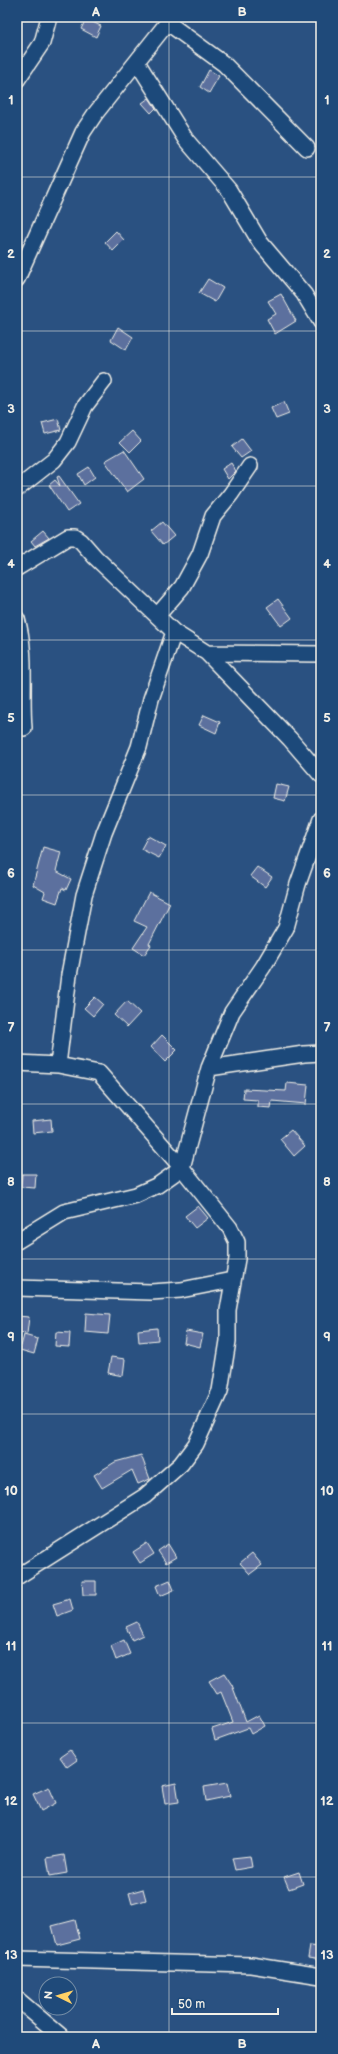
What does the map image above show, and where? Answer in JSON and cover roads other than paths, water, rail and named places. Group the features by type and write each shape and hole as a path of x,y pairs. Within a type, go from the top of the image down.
{"street":[{"path":"17,80 42,43 49,17"},
{"path":"17,279 39,234 83,132 95,114 170,20 224,64 307,148"},
{"path":"137,62 186,140 229,190 260,242 304,294 321,322"},
{"path":"17,489 54,460 68,442 85,406 104,381"},
{"path":"157,616 182,588 200,554 213,516 232,494 250,466"},
{"path":"17,568 68,537 75,537 81,540 95,557 174,632 207,653 290,738 321,775"},
{"path":"17,618 20,627 23,670 24,728"},
{"path":"58,1065 69,975 84,895 104,833 139,746 151,699 174,632"},
{"path":"207,653 321,654"},
{"path":"17,1241 64,1212 136,1195 158,1185 182,1168 209,1068 232,1012 263,967 286,928 298,884 321,819"},
{"path":"209,1068 304,1054 321,1053"},
{"path":"17,1063 58,1065 98,1073 182,1168 230,1228 237,1242 237,1259 232,1280 227,1323 228,1341 220,1391 196,1444 181,1464 145,1496 17,1577"},
{"path":"17,1288 151,1292 181,1290 232,1280"},
{"path":"17,1959 251,1965 321,1976"},
{"path":"17,1999 62,2037"}]}
